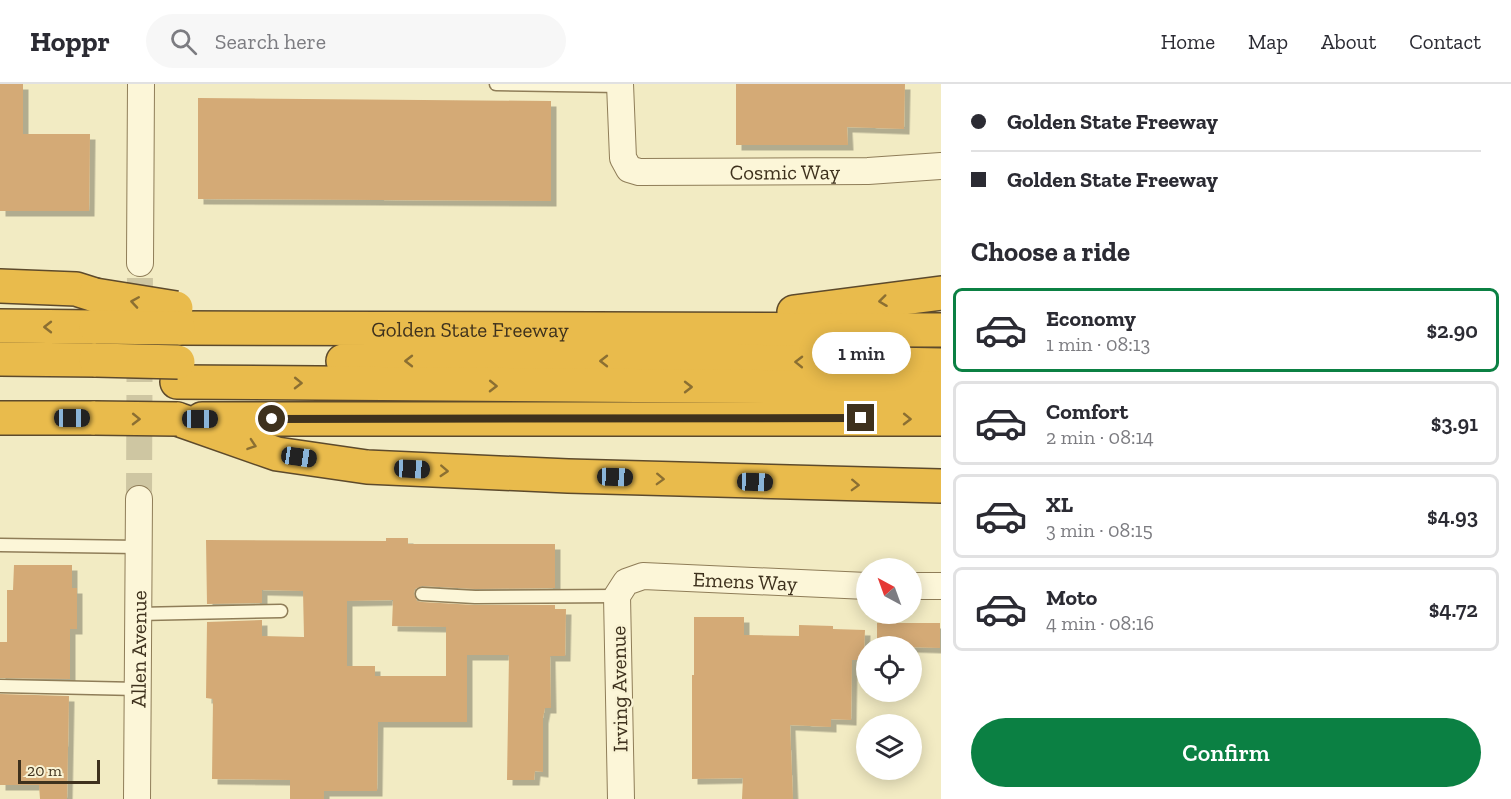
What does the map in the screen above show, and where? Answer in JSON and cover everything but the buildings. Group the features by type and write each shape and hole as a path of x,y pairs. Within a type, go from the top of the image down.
{"highway":[{"path":"0,286 76,289 95,311"},
{"path":"665,328 941,293"},
{"path":"0,326 95,311"},
{"name":"Golden State Freeway","path":"95,311 256,328 941,330"},
{"path":"0,359 96,371 941,388"},
{"path":"178,372 726,361 941,365"},
{"path":"0,382 96,371"},
{"path":"0,418 941,420"},
{"path":"177,419 277,454 367,467 580,476 941,486"}],"street":[{"path":"140,263 141,84"},
{"name":"Cosmic Way","path":"620,85 623,158 629,169 639,172 868,171 941,166"},
{"name":"Allen Avenue","path":"137,799 139,499"},
{"name":"Emens Way","path":"621,589 643,576 856,586"},
{"path":"922,586 941,586"},
{"name":"Irving Avenue","path":"621,589 621,799"}],"lane":[{"path":"496,84 620,85"},
{"path":"0,545 138,547"},
{"path":"422,594 475,597 621,589"},
{"path":"138,614 281,611"},
{"path":"0,686 138,689"}],"tunnel":[{"path":"139,499 140,263"}],"route":[{"path":"272,419 861,418"}]}
